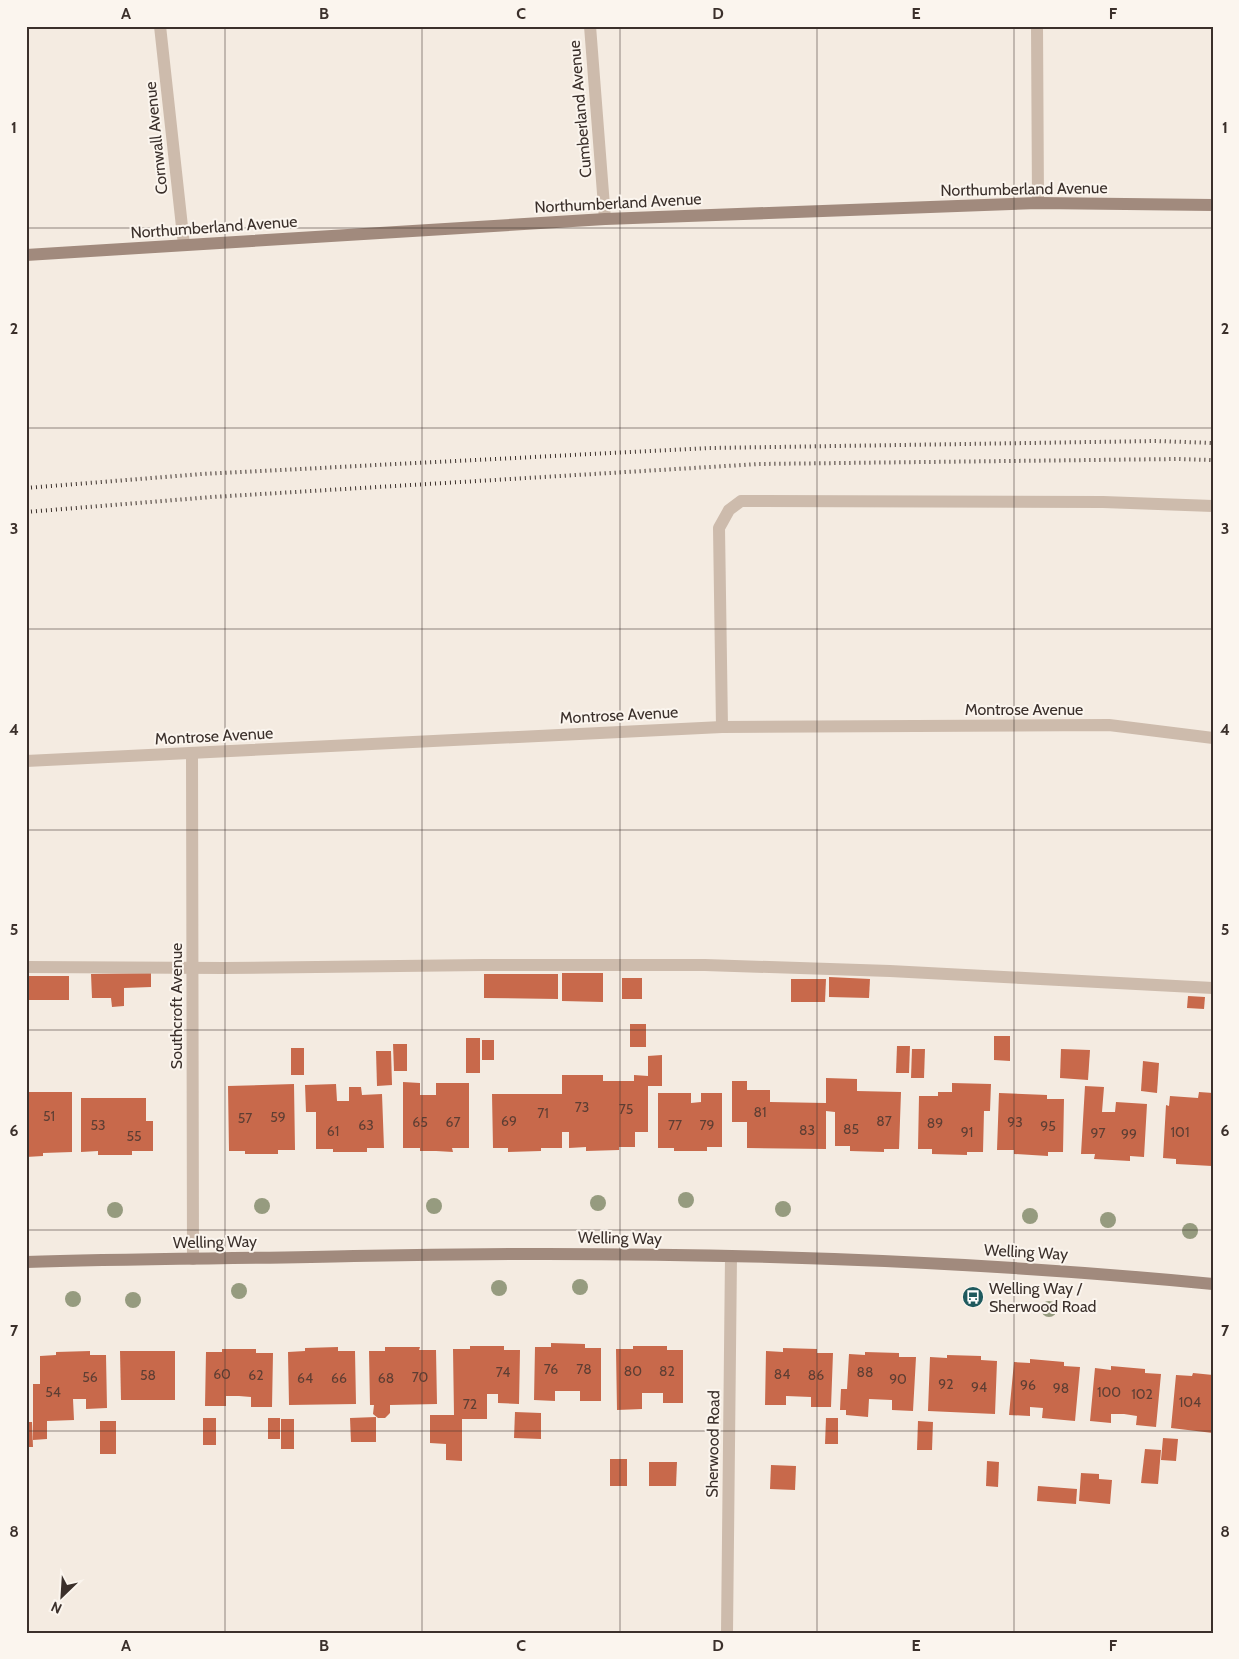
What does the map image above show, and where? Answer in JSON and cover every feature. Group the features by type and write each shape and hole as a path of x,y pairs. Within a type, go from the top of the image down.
{"street":[{"name":"Cornwall Avenue","path":"160,26 184,245"},
{"name":"Cumberland Avenue","path":"590,26 605,219"},
{"path":"1037,26 1038,203"},
{"name":"Northumberland Avenue","path":"26,255 605,219 1038,203 1213,205"},
{"path":"722,726 719,528 729,510 741,501 1103,502 1213,506"},
{"name":"Montrose Avenue","path":"26,761 722,726 1109,725 1213,738"},
{"name":"Southcroft Avenue","path":"192,753 193,1259"},
{"path":"26,967 705,965 890,971 1213,988"},
{"name":"Welling Way","path":"26,1262 554,1254 731,1256 837,1258 1073,1271 1213,1284"},
{"name":"Sherwood Road","path":"727,1633 731,1256"}],"building":[{"path":"151,973 151,987 124,988 124,1006 112,1007 111,998 92,998 91,974"},
{"path":"562,973 603,973 603,1002 562,1001"},
{"path":"484,974 558,974 558,999 484,998"},
{"path":"26,976 69,976 69,1000 26,1000"},
{"path":"829,977 870,979 869,998 829,997"},
{"path":"622,978 642,978 642,999 622,999"},
{"path":"791,979 826,979 825,1002 791,1002"},
{"path":"1188,996 1205,997 1204,1009 1187,1008"},
{"path":"630,1024 646,1024 646,1047 630,1047"},
{"path":"994,1036 1010,1036 1010,1061 994,1060"},
{"path":"466,1038 480,1038 480,1073 466,1073"},
{"path":"482,1040 494,1040 494,1060 482,1060"},
{"path":"393,1044 407,1044 407,1071 394,1071"},
{"path":"897,1046 910,1046 909,1073 896,1073"},
{"path":"291,1048 304,1048 304,1075 291,1075"},
{"path":"912,1049 925,1049 924,1078 911,1078"},
{"path":"1061,1049 1090,1050 1088,1080 1060,1078"},
{"path":"376,1051 391,1051 392,1085 377,1086"},
{"path":"662,1055 662,1086 648,1086 648,1132 635,1132 635,1147 619,1147 619,1150 586,1151 586,1147 569,1148 569,1132 562,1132 562,1148 541,1148 541,1151 508,1152 508,1148 493,1148 492,1094 562,1094 562,1075 603,1075 603,1081 634,1081 634,1075 648,1076 648,1056"},
{"path":"1143,1061 1159,1063 1157,1093 1141,1091"},
{"path":"826,1078 857,1079 857,1091 901,1092 899,1149 884,1149 884,1152 850,1151 850,1146 835,1146 835,1112 826,1111 826,1149 747,1148 747,1122 732,1122 732,1081 747,1081 747,1090 770,1090 770,1102 826,1103"},
{"path":"403,1082 420,1083 420,1095 436,1095 436,1083 469,1083 469,1148 452,1148 453,1152 420,1151 420,1148 403,1148"},
{"path":"952,1083 991,1084 990,1111 984,1111 983,1152 967,1152 967,1155 932,1154 932,1149 918,1149 919,1096 938,1096 938,1092 952,1092"},
{"path":"294,1084 295,1150 278,1150 278,1154 245,1154 245,1151 229,1151 228,1086"},
{"path":"336,1084 337,1101 349,1101 349,1087 361,1087 362,1095 382,1094 384,1148 367,1148 367,1152 333,1152 333,1149 316,1149 316,1112 306,1112 305,1085"},
{"path":"1085,1086 1104,1087 1102,1112 1115,1112 1116,1102 1147,1104 1144,1157 1130,1156 1130,1161 1094,1159 1095,1154 1081,1154"},
{"path":"26,1092 72,1092 72,1152 43,1153 43,1156 26,1157"},
{"path":"1199,1092 1213,1093 1212,1166 1176,1164 1176,1159 1163,1158 1166,1105 1169,1106 1170,1096 1198,1098"},
{"path":"658,1093 691,1093 691,1103 701,1102 701,1093 722,1093 722,1147 707,1147 707,1151 674,1151 674,1148 658,1148"},
{"path":"999,1093 1047,1095 1047,1099 1064,1099 1063,1152 1048,1152 1048,1156 1014,1154 1014,1150 997,1150"},
{"path":"81,1098 146,1098 146,1121 153,1121 153,1151 132,1151 132,1155 98,1155 98,1151 81,1152"},
{"path":"551,1343 585,1344 585,1348 601,1348 601,1401 580,1401 580,1391 555,1391 555,1401 534,1400 535,1347 551,1347"},
{"path":"470,1346 504,1346 504,1350 520,1350 519,1404 498,1403 498,1394 487,1394 487,1419 462,1419 462,1461 446,1460 446,1444 430,1443 430,1415 454,1415 453,1349 470,1349"},
{"path":"633,1346 667,1346 667,1350 683,1350 683,1403 663,1403 663,1393 642,1393 642,1409 617,1410 616,1349 633,1349"},
{"path":"338,1347 338,1351 355,1351 356,1404 289,1405 288,1352 305,1351 305,1348"},
{"path":"385,1347 420,1347 419,1350 436,1350 437,1404 390,1405 390,1413 385,1418 378,1418 373,1414 374,1405 370,1405 369,1351 385,1351"},
{"path":"783,1348 817,1349 817,1353 833,1353 831,1407 811,1407 811,1397 786,1396 786,1405 765,1405 766,1351 783,1352"},
{"path":"222,1349 256,1349 256,1353 273,1353 272,1407 251,1407 251,1397 239,1396 226,1396 226,1406 205,1406 206,1352 222,1352"},
{"path":"90,1351 90,1355 106,1355 107,1408 86,1409 86,1399 73,1399 74,1420 47,1421 47,1439 33,1440 33,1384 40,1384 40,1356 56,1355 56,1352"},
{"path":"120,1351 175,1351 175,1400 121,1400"},
{"path":"865,1352 899,1353 899,1357 916,1357 913,1411 892,1410 892,1400 869,1399 868,1417 846,1415 846,1410 840,1410 841,1389 847,1389 849,1354 865,1355"},
{"path":"947,1355 981,1356 981,1360 997,1361 995,1414 928,1411 930,1357 947,1358"},
{"path":"1030,1359 1064,1362 1064,1366 1080,1367 1075,1421 1042,1418 1043,1408 1030,1407 1030,1416 1009,1415 1014,1362 1030,1363"},
{"path":"1111,1366 1145,1369 1145,1373 1161,1374 1156,1427 1136,1425 1137,1416 1124,1414 1111,1414 1111,1423 1090,1421 1095,1368 1111,1370"},
{"path":"1193,1373 1213,1375 1213,1433 1171,1428 1176,1375 1192,1376"},
{"path":"515,1412 541,1413 541,1439 514,1438"},
{"path":"376,1417 376,1442 351,1442 350,1418"},
{"path":"203,1418 216,1418 216,1445 203,1445"},
{"path":"268,1418 280,1418 280,1439 268,1439"},
{"path":"826,1418 838,1418 838,1444 825,1444"},
{"path":"281,1419 294,1419 294,1449 281,1449"},
{"path":"100,1421 116,1421 116,1454 100,1454"},
{"path":"918,1421 933,1422 932,1450 917,1450"},
{"path":"26,1422 32,1422 33,1447 26,1447"},
{"path":"1163,1438 1178,1439 1176,1461 1161,1460"},
{"path":"1145,1449 1161,1450 1158,1484 1141,1483"},
{"path":"610,1459 627,1459 627,1486 610,1486"},
{"path":"987,1461 999,1462 998,1487 986,1486"},
{"path":"649,1462 677,1462 676,1486 649,1486"},
{"path":"771,1465 796,1466 795,1490 770,1489"},
{"path":"1081,1473 1099,1474 1099,1479 1112,1480 1110,1504 1079,1501"},
{"path":"1038,1486 1077,1489 1076,1504 1037,1501"}],"railway":[{"path":"26,488 202,474 709,448 1156,441 1213,443"},
{"path":"26,512 212,497 759,464 1213,460"}],"place":[{"name":"Welling Way / Sherwood Road","path":"973,1297"}]}
